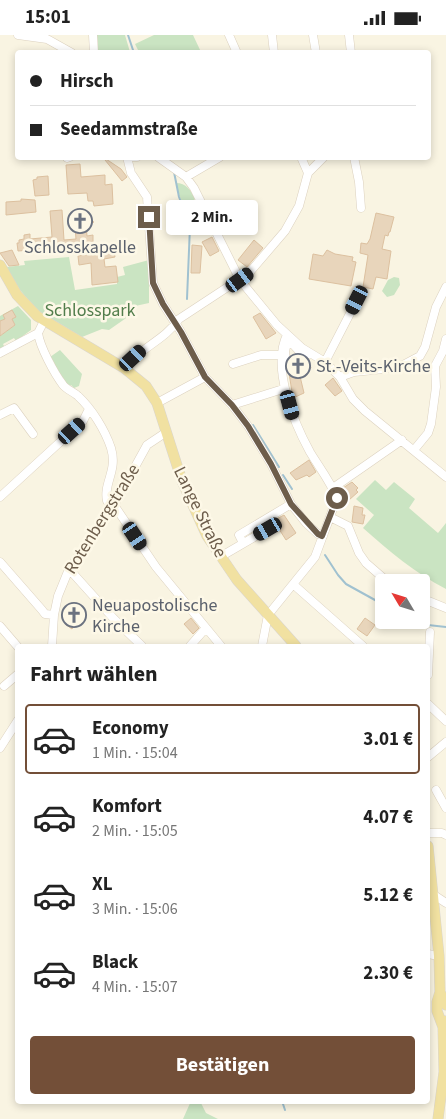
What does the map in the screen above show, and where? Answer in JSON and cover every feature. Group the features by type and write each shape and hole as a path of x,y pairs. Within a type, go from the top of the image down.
{"main road":[{"name":"Lange Straße","path":"0,265 17,295 31,311 44,321 124,368 146,386 157,403 165,433 182,481 207,536 237,580 294,644"},
{"path":"430,862 440,992 437,1011 444,1025 444,1072 438,1119"},
{"path":"440,992 446,1005"}],"street":[{"path":"23,35 47,39 67,50"},
{"path":"93,35 94,50"},
{"path":"228,35 236,50"},
{"path":"272,35 274,50"},
{"path":"313,35 316,50"},
{"path":"350,35 351,50"},
{"path":"129,160 131,173 147,197 153,283 163,304 176,323 205,377 232,405 271,464 291,504 306,523 322,536"},
{"path":"162,160 186,177 194,188 240,280 287,335 325,361 340,377 354,399 365,411 446,477"},
{"path":"186,177 215,160"},
{"path":"302,160 308,173"},
{"path":"124,368 143,348 172,329 179,319 249,273 285,231 299,206 308,173 321,160"},
{"path":"355,160 361,208"},
{"path":"340,377 354,371 383,369 403,365 420,356 425,347 436,307 446,287"},
{"path":"325,361 357,300"},
{"path":"0,353 38,333 44,321"},
{"path":"38,333 39,339 64,387 77,395 96,418 111,448 114,463 106,495 107,501 114,505 156,567 219,644"},
{"path":"262,644 268,615 315,557 337,498 298,427 285,388 281,355 282,345 287,335"},
{"path":"414,450 428,433 431,424 436,387 435,366 443,351 446,339"},
{"path":"233,364 261,355 281,355"},
{"path":"157,403 205,377"},
{"path":"232,405 285,388"},
{"path":"0,415 14,408 33,434"},
{"path":"0,497 83,421 89,409"},
{"name":"Rotenbergstraße","path":"52,644 54,615 58,596 69,569 114,505 147,445 165,433"},
{"path":"333,488 402,440"},
{"path":"220,557 244,543 239,535 291,504"},
{"path":"330,517 348,526 359,553 366,563 379,574"},
{"path":"0,561 45,614 54,615"},
{"path":"69,569 134,643"},
{"path":"294,585 361,644"},
{"path":"430,602 446,608"},
{"path":"0,626 15,644"},
{"path":"192,644 206,629"},
{"path":"429,644 430,632"},
{"path":"4,686 15,677"},
{"path":"430,706 446,721"},
{"path":"0,748 15,725"},
{"path":"430,755 446,742"},
{"path":"436,790 446,807"},
{"path":"430,833 446,835"},
{"path":"434,895 446,903"},
{"path":"430,954 438,956"}],"green space":[{"path":"97,35 125,35 129,50 98,50"},
{"path":"154,35 193,35 200,50 138,50 135,44"},
{"path":"176,183 183,184 188,188 195,199 189,204 190,220 187,222"},
{"name":"Schlosspark","path":"69,257 75,290 117,284 117,277 125,275 123,267 149,260 149,303 126,308 129,316 109,330 102,329 82,337 37,310 20,290 6,267 25,265 24,261"},
{"path":"394,277 399,278 400,285 394,295 387,297 382,291 388,280"},
{"path":"18,306 31,320 31,330 16,341 14,338 3,344 5,348 0,349 0,336 15,325 12,319 16,317 12,310 3,315 5,319 0,321 0,316"},
{"path":"60,350 82,374 79,386 74,388 71,385 69,387 62,380 50,357"},
{"path":"375,480 386,490 394,482 415,499 409,508 438,533 446,523 446,589 430,580 430,574 421,574 413,569 363,528 374,515 356,499"},
{"path":"190,1104 202,1104 206,1113 218,1119 183,1119"}],"building":[{"path":"105,160 121,169 127,177 122,181"},
{"path":"80,164 81,177 105,175 105,185 112,184 113,204 94,206 93,201 88,201 87,193 68,194 66,165"},
{"path":"48,176 49,195 35,196 33,180 37,179 37,177"},
{"path":"21,199 35,200 36,212 6,215 6,202 21,201"},
{"path":"62,210 64,240 76,239 74,216 85,215 86,219 94,222 86,225 87,236 93,235 93,245 18,251 17,243 19,243 19,240 24,239 24,235 30,234 30,239 52,237 50,211"},
{"path":"376,213 394,217 388,236 385,235 382,249 391,251 387,279 376,277 373,289 363,287 368,255 360,253 361,243 367,244 370,239"},
{"path":"212,237 219,251 210,256 202,242"},
{"path":"254,240 263,248 247,267 238,260"},
{"path":"192,245 202,246 200,273 191,273"},
{"path":"12,250 19,265 9,266 0,253"},
{"path":"327,250 335,254 353,257 352,261 356,262 351,286 309,279 313,254 323,256"},
{"path":"114,251 115,257 104,259 105,267 116,266 118,282 92,285 91,263 79,265 78,256"},
{"path":"12,310 16,317 12,319 15,325 0,336 0,321 5,319 3,315"},
{"path":"260,313 276,333 266,339 253,317"},
{"path":"308,360 311,368 299,372 304,393 293,398 288,367"},
{"path":"333,378 342,391 335,396 325,385"},
{"path":"309,460 316,472 309,477 307,475 296,480 290,473"},
{"path":"352,482 358,488 356,490 358,492 349,500 340,490"},
{"path":"354,506 363,508 362,515 365,515 363,524 352,522"},
{"path":"284,515 296,533 286,540 279,529 273,532 271,522"},
{"name":"Neuapostolische Kirche","path":"71,604 82,613 72,629 65,624 70,617 65,613"},
{"path":"191,618 199,628 193,634 184,624"},
{"path":"365,618 375,625 367,636 357,629"}],"waterway":[{"path":"128,35 133,50"},
{"path":"174,172 179,197 190,226 187,299"},
{"path":"253,425 279,467"},
{"path":"283,475 292,489"},
{"path":"325,555 346,584 375,600"},
{"path":"430,625 446,627"},
{"path":"283,1104 285,1110"}],"place":[{"name":"Schlosskapelle","path":"80,221"},
{"name":"St.-Veits-Kirche","path":"298,366"},
{"name":"Neuapostolische Kirche","path":"74,615"}],"route":[{"path":"149,217 153,283 205,377 232,405 248,426 271,464 291,504 306,523 322,536 337,498"}]}
